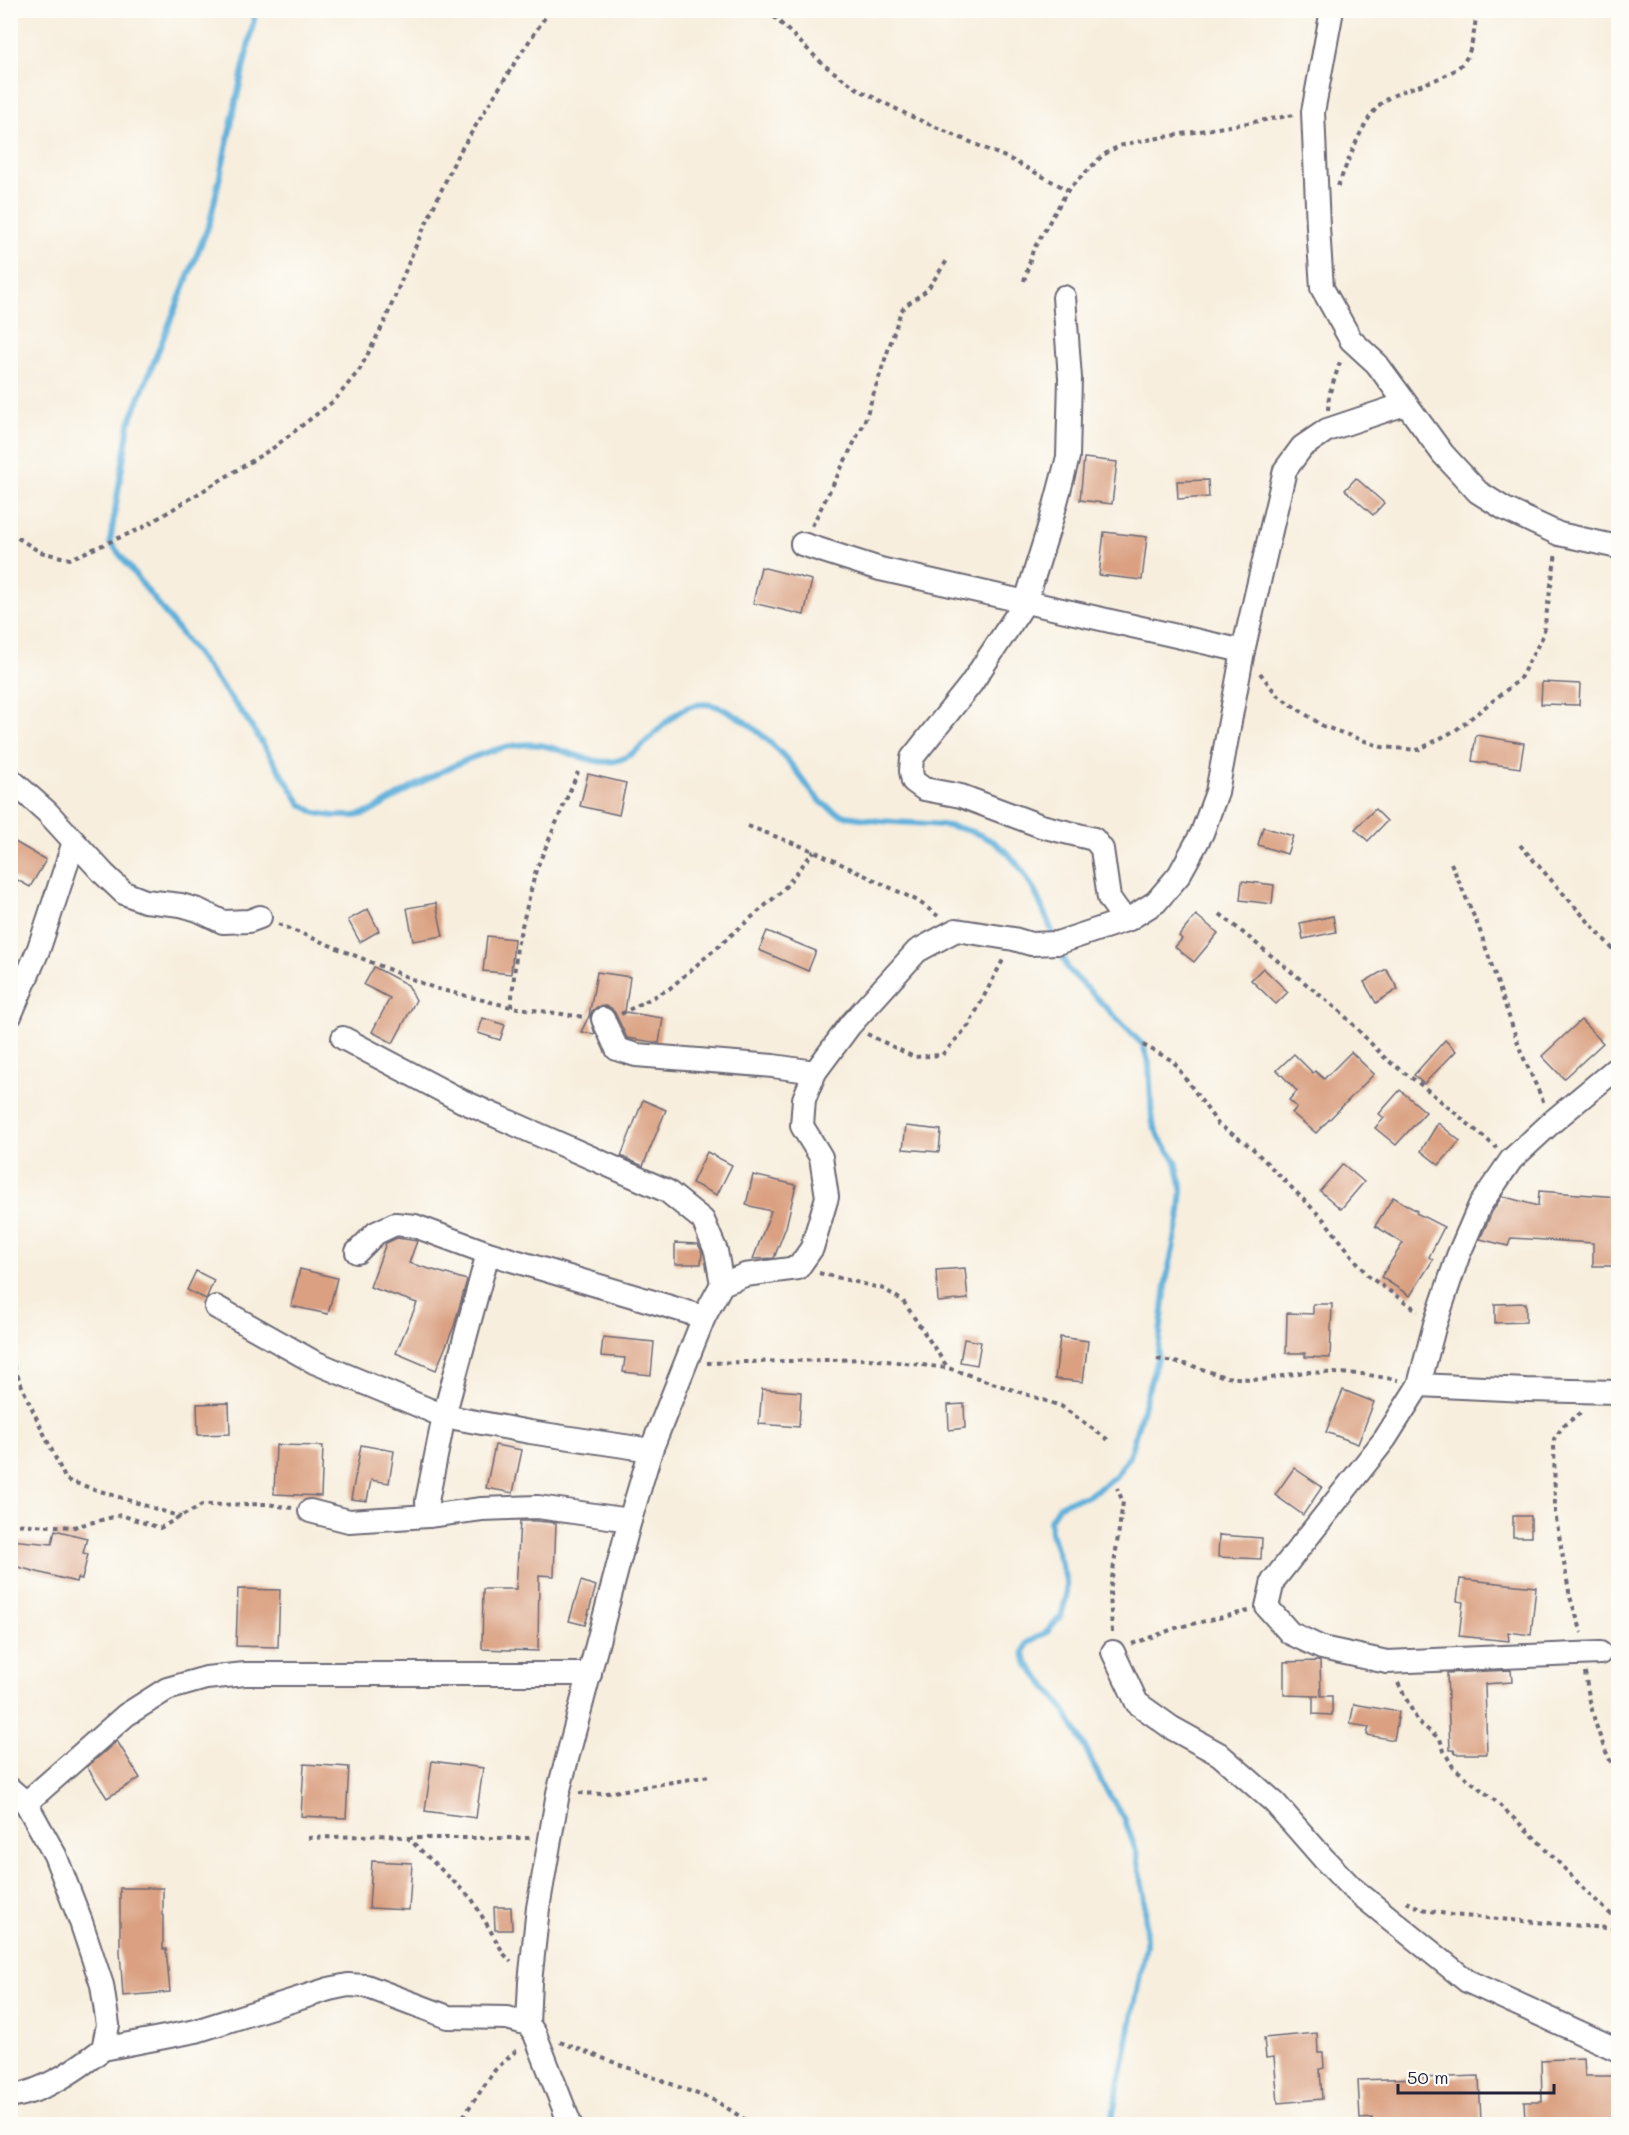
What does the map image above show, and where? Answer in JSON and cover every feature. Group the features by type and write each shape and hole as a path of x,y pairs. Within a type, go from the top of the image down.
{"street":[{"path":"1332,10 1313,112 1322,288 1351,340 1377,364 1443,454 1478,492 1559,534 1618,547"},
{"path":"1064,297 1070,378 1068,457 1026,601 971,684 912,758 911,771 913,781 924,789 961,796 1041,826 1094,839 1102,849 1109,898 1119,912 1130,919"},
{"path":"722,1284 746,1275 798,1268 812,1248 827,1197 821,1157 802,1126 804,1099 814,1072 850,1025 917,951 956,930 1031,944 1057,943 1130,919 1156,902 1179,875 1202,833 1217,792 1243,651 1285,470 1302,447 1327,430 1405,404"},
{"path":"802,544 880,569 1243,651"},
{"path":"10,779 47,812 124,893 145,901 181,905 224,922 249,921 260,917"},
{"path":"10,1016 39,948 74,842"},
{"path":"603,1019 617,1049 636,1055 773,1066 814,1072"},
{"path":"343,1038 462,1101 667,1191 703,1220 716,1251 722,1284 704,1317 684,1364 651,1450 630,1520 558,1793 538,1908 530,1982 532,2029 570,2124"},
{"path":"1591,1654 1387,1662 1322,1648 1290,1633 1267,1607 1273,1581 1385,1439 1419,1384 1458,1256 1480,1205 1511,1160 1618,1067"},
{"path":"357,1252 376,1233 396,1224 415,1227 488,1253 704,1317"},
{"path":"428,1516 428,1501 444,1416 488,1253"},
{"path":"216,1306 314,1362 444,1416 530,1432 651,1450"},
{"path":"1419,1384 1618,1392"},
{"path":"310,1511 350,1521 428,1516 482,1509 538,1508 630,1520"},
{"path":"1113,1652 1137,1703 1172,1728 1219,1755 1275,1803 1351,1887 1467,1981 1618,2049"},
{"path":"103,2049 108,2025 102,1985 81,1922 55,1855 18,1796 126,1715 167,1689 206,1678 257,1674 590,1674"},
{"path":"10,2097 22,2095 64,2078 103,2049 196,2031 283,2002 348,1985 366,1986 448,2017 507,2018 532,2029"}],"path":[{"path":"10,533 40,552 70,559 142,528 273,448 335,400 360,369 385,321 413,252 457,156 550,10"},
{"path":"767,10 824,65 859,90 910,116 1012,160 1068,190"},
{"path":"1338,189 1365,126 1383,102 1412,87 1450,73 1466,60 1473,38 1477,10"},
{"path":"1024,281 1033,250 1068,190 1103,155 1119,146 1279,116 1313,112"},
{"path":"802,544 864,423 901,311 927,290 948,259"},
{"path":"1327,430 1329,394 1338,365 1351,340"},
{"path":"1243,651 1277,695 1323,726 1382,747 1418,750 1456,730 1519,680 1543,636 1559,534"},
{"path":"511,1007 517,945 536,870 578,772"},
{"path":"748,826 814,851 918,901 956,930"},
{"path":"1520,845 1618,955"},
{"path":"260,917 434,988 511,1007 603,1019 629,1011 669,989 782,891 814,851"},
{"path":"1451,863 1479,928 1521,1052 1552,1122"},
{"path":"1220,914 1342,1013 1387,1060 1424,1087 1511,1160"},
{"path":"850,1025 914,1058 942,1055 969,1025 1014,939"},
{"path":"1143,1045 1173,1061 1218,1124 1251,1148 1324,1220 1368,1276 1436,1324"},
{"path":"798,1268 884,1289 903,1301 948,1368"},
{"path":"10,1358 66,1480 181,1517"},
{"path":"684,1364 869,1359 948,1368 1061,1407 1111,1442"},
{"path":"1157,1359 1190,1365 1225,1377 1261,1380 1304,1372 1363,1374 1419,1384"},
{"path":"1582,1412 1564,1425 1554,1440 1555,1513 1570,1598 1591,1654 1589,1705 1605,1754 1618,1775"},
{"path":"1117,1488 1123,1502 1110,1592 1113,1652 1179,1627 1267,1607"},
{"path":"10,1524 74,1527 121,1515 160,1528 202,1505 267,1504 310,1511"},
{"path":"1387,1662 1418,1722 1440,1739 1453,1767 1493,1799 1535,1838 1584,1890 1618,1921"},
{"path":"558,1793 601,1794 709,1776"},
{"path":"308,1838 388,1835 408,1838 550,1838"},
{"path":"408,1838 472,1899 504,1954 530,1982"},
{"path":"1404,1902 1422,1909 1451,1915 1618,1929"},
{"path":"458,2124 495,2070 532,2029 716,2101 752,2124"}],"building":[{"path":"1084,458 1117,462 1112,504 1080,500"},
{"path":"1356,478 1384,503 1373,515 1345,490"},
{"path":"1208,480 1209,497 1178,499 1177,481"},
{"path":"1104,532 1147,537 1142,580 1099,575"},
{"path":"761,567 812,580 804,615 753,603"},
{"path":"1542,682 1580,684 1579,705 1541,704"},
{"path":"1476,735 1524,743 1520,768 1472,761"},
{"path":"588,774 626,783 619,815 580,806"},
{"path":"1375,809 1387,821 1368,841 1355,829"},
{"path":"1263,827 1293,836 1287,854 1258,845"},
{"path":"10,839 46,860 30,887 10,876"},
{"path":"1242,881 1274,885 1272,904 1240,900"},
{"path":"436,903 443,936 413,941 407,908"},
{"path":"368,909 379,931 360,942 348,920"},
{"path":"1196,915 1218,933 1194,962 1175,947 1182,939 1179,936"},
{"path":"1333,916 1336,932 1303,939 1300,923"},
{"path":"767,931 816,951 808,971 759,950"},
{"path":"487,936 514,939 511,974 483,971"},
{"path":"374,967 408,985 416,1000 393,1043 372,1032 390,998 364,985"},
{"path":"1263,968 1288,992 1276,1004 1251,980"},
{"path":"1386,969 1398,989 1376,1003 1364,982"},
{"path":"597,972 630,977 625,1012 663,1018 659,1043 627,1038 615,1013 611,1008 605,1006 597,1007 592,1011 590,1017 595,1034 581,1032 589,1016"},
{"path":"483,1018 505,1025 500,1040 478,1033"},
{"path":"1581,1020 1603,1043 1564,1079 1542,1056"},
{"path":"1445,1040 1456,1051 1424,1084 1414,1075"},
{"path":"1351,1052 1374,1074 1316,1133 1292,1113 1297,1107 1289,1100 1297,1091 1277,1070 1294,1054 1313,1073 1315,1071 1324,1079"},
{"path":"1400,1090 1426,1112 1396,1145 1375,1128 1384,1118 1379,1114"},
{"path":"643,1100 666,1110 643,1166 621,1156"},
{"path":"1438,1123 1460,1141 1439,1165 1421,1151"},
{"path":"906,1126 941,1130 939,1152 903,1149"},
{"path":"707,1152 732,1165 717,1195 692,1183"},
{"path":"1343,1164 1364,1182 1341,1209 1320,1191"},
{"path":"753,1175 796,1185 786,1227 774,1258 753,1259 771,1211 746,1205"},
{"path":"1539,1191 1618,1197 1618,1266 1593,1266 1593,1243 1511,1238 1508,1246 1480,1239 1502,1196 1538,1206"},
{"path":"1393,1197 1417,1211 1416,1213 1444,1227 1429,1257 1433,1260 1410,1296 1381,1277 1403,1243 1375,1226"},
{"path":"397,1238 417,1241 409,1263 467,1280 454,1326 436,1370 396,1353 417,1303 370,1287 386,1243"},
{"path":"675,1243 698,1244 702,1252 701,1264 675,1264"},
{"path":"965,1268 968,1299 938,1302 936,1270"},
{"path":"300,1269 337,1278 328,1314 291,1306"},
{"path":"196,1271 214,1280 206,1299 187,1290"},
{"path":"1526,1303 1526,1322 1495,1323 1495,1304"},
{"path":"1313,1304 1332,1304 1330,1358 1305,1357 1305,1353 1286,1353 1287,1313 1313,1314"},
{"path":"603,1337 654,1342 651,1375 623,1372 625,1358 601,1356"},
{"path":"1060,1337 1088,1341 1083,1382 1055,1379"},
{"path":"964,1339 981,1342 977,1365 960,1362"},
{"path":"762,1389 801,1392 799,1427 759,1424"},
{"path":"1343,1390 1374,1402 1358,1444 1326,1432"},
{"path":"229,1403 230,1434 198,1435 197,1404"},
{"path":"964,1404 965,1428 949,1430 948,1405"},
{"path":"276,1445 323,1446 321,1496 274,1494"},
{"path":"361,1445 394,1451 389,1483 371,1480 367,1501 351,1499"},
{"path":"495,1445 522,1450 513,1493 486,1488"},
{"path":"1294,1468 1322,1487 1303,1515 1275,1495"},
{"path":"1513,1516 1531,1516 1531,1537 1513,1537"},
{"path":"520,1521 556,1523 554,1576 539,1575 538,1651 482,1649 483,1589 516,1589"},
{"path":"55,1530 87,1538 83,1553 88,1554 82,1579 77,1578 76,1582 10,1565 10,1540 52,1544"},
{"path":"1219,1535 1262,1538 1261,1559 1218,1557"},
{"path":"1460,1579 1536,1587 1531,1635 1508,1632 1509,1641 1459,1636 1463,1602 1457,1601"},
{"path":"581,1581 596,1586 585,1625 569,1621"},
{"path":"238,1589 280,1590 278,1647 236,1646"},
{"path":"1320,1661 1321,1696 1332,1696 1332,1715 1313,1714 1313,1696 1319,1696 1284,1695 1284,1662"},
{"path":"1511,1670 1512,1682 1485,1684 1487,1754 1455,1754 1454,1750 1450,1750 1447,1673"},
{"path":"1354,1704 1399,1712 1394,1740 1367,1735 1369,1727 1350,1724"},
{"path":"117,1741 140,1778 107,1798 87,1767"},
{"path":"432,1761 483,1768 476,1818 425,1811"},
{"path":"304,1764 349,1767 346,1818 301,1816"},
{"path":"372,1861 412,1863 409,1910 369,1908"},
{"path":"120,1888 163,1888 163,1949 166,1949 170,1992 123,1996"},
{"path":"494,1907 511,1907 512,1930 495,1930"},
{"path":"1317,2033 1318,2053 1323,2053 1324,2068 1320,2069 1322,2099 1278,2103 1274,2057 1266,2058 1264,2038"},
{"path":"1584,2058 1585,2076 1618,2076 1618,2124 1551,2124 1551,2121 1525,2121 1524,2102 1542,2102 1541,2060"},
{"path":"1479,2076 1481,2123 1372,2124 1372,2118 1360,2119 1358,2080"}],"waterway":[{"path":"256,10 210,222 129,424 110,542 246,718 301,804 316,813 333,816 355,816 370,812 452,766 475,756 520,745 540,745 590,760 610,762 619,760 640,747 680,711 704,704 727,711 751,726 789,762 816,797 838,813 883,821 955,827 988,839 1003,849 1028,880 1055,939"},
{"path":"1059,948 1068,969 1143,1045 1149,1064 1152,1121 1160,1139 1176,1161 1182,1189 1179,1221 1167,1277 1157,1359 1129,1457 1115,1477 1088,1496 1068,1501 1058,1507 1050,1520 1051,1533 1066,1580 1066,1598 1061,1616 1047,1632 1027,1643 1024,1652 1026,1662 1062,1706 1083,1743 1102,1783 1124,1818 1136,1851 1145,1900 1146,1945 1111,2124"}]}
